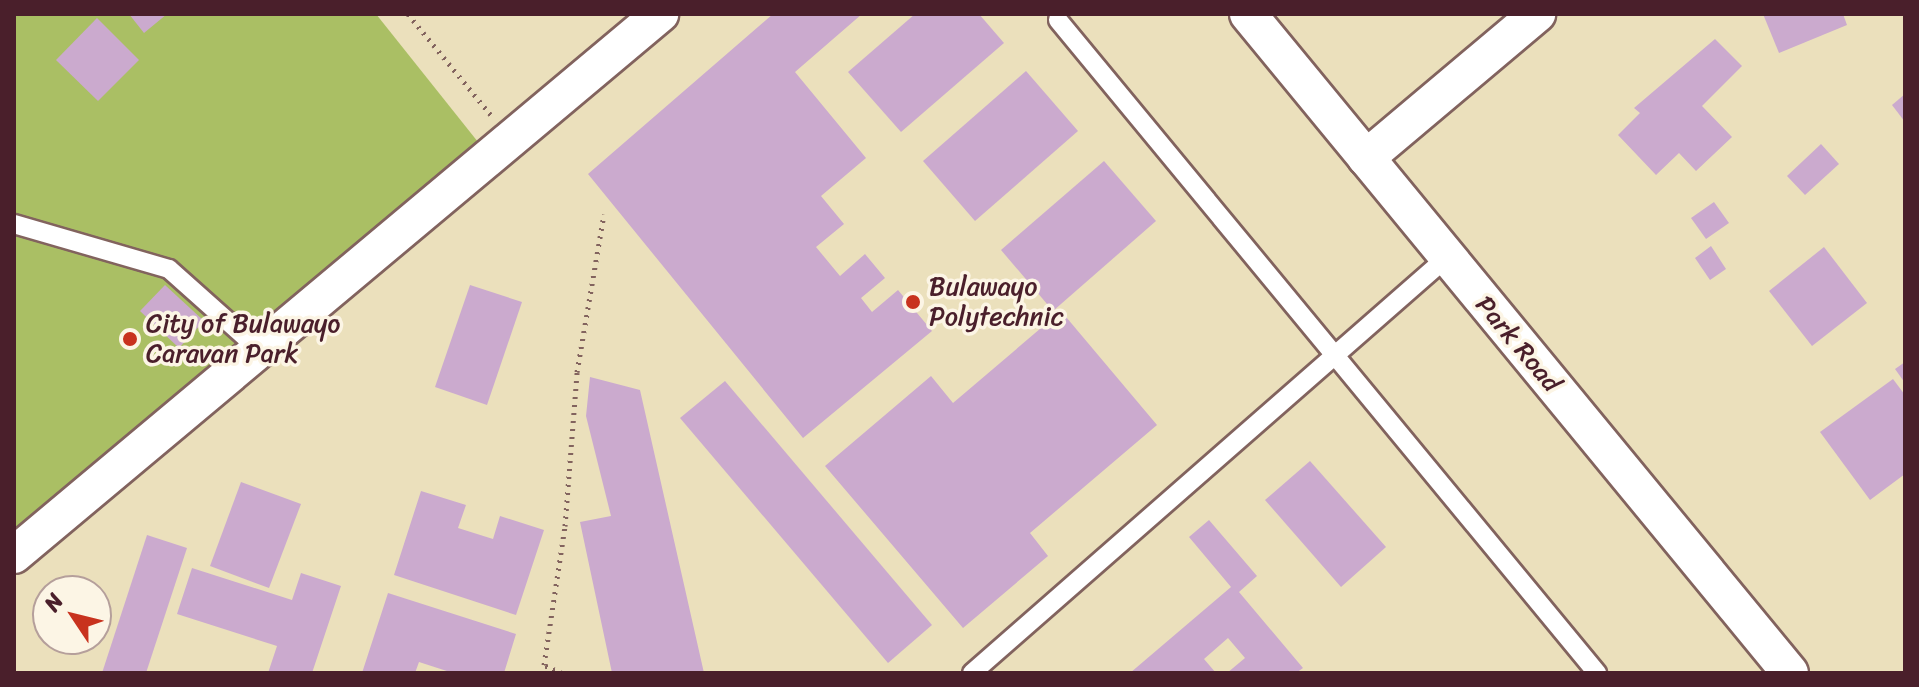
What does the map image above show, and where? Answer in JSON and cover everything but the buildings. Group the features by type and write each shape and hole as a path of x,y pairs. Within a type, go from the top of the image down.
{"street":[{"path":"14,555 660,14"},
{"name":"Park Road","path":"1248,14 1790,673"},
{"path":"1366,158 1537,14"}],"lane":[{"path":"1058,20 1337,353 1597,673"},
{"path":"14,224 169,269 260,350"},
{"path":"972,673 1446,258"}],"path":[{"path":"408,14 512,140"},
{"path":"562,673 544,665 565,526 577,372 604,214"}],"green space":[{"name":"City of Bulawayo Caravan Park","path":"14,14 376,14 478,142 14,535"}],"place":[{"name":"Bulawayo Polytechnic","path":"913,302"},
{"name":"City of Bulawayo Caravan Park","path":"130,339"}]}
